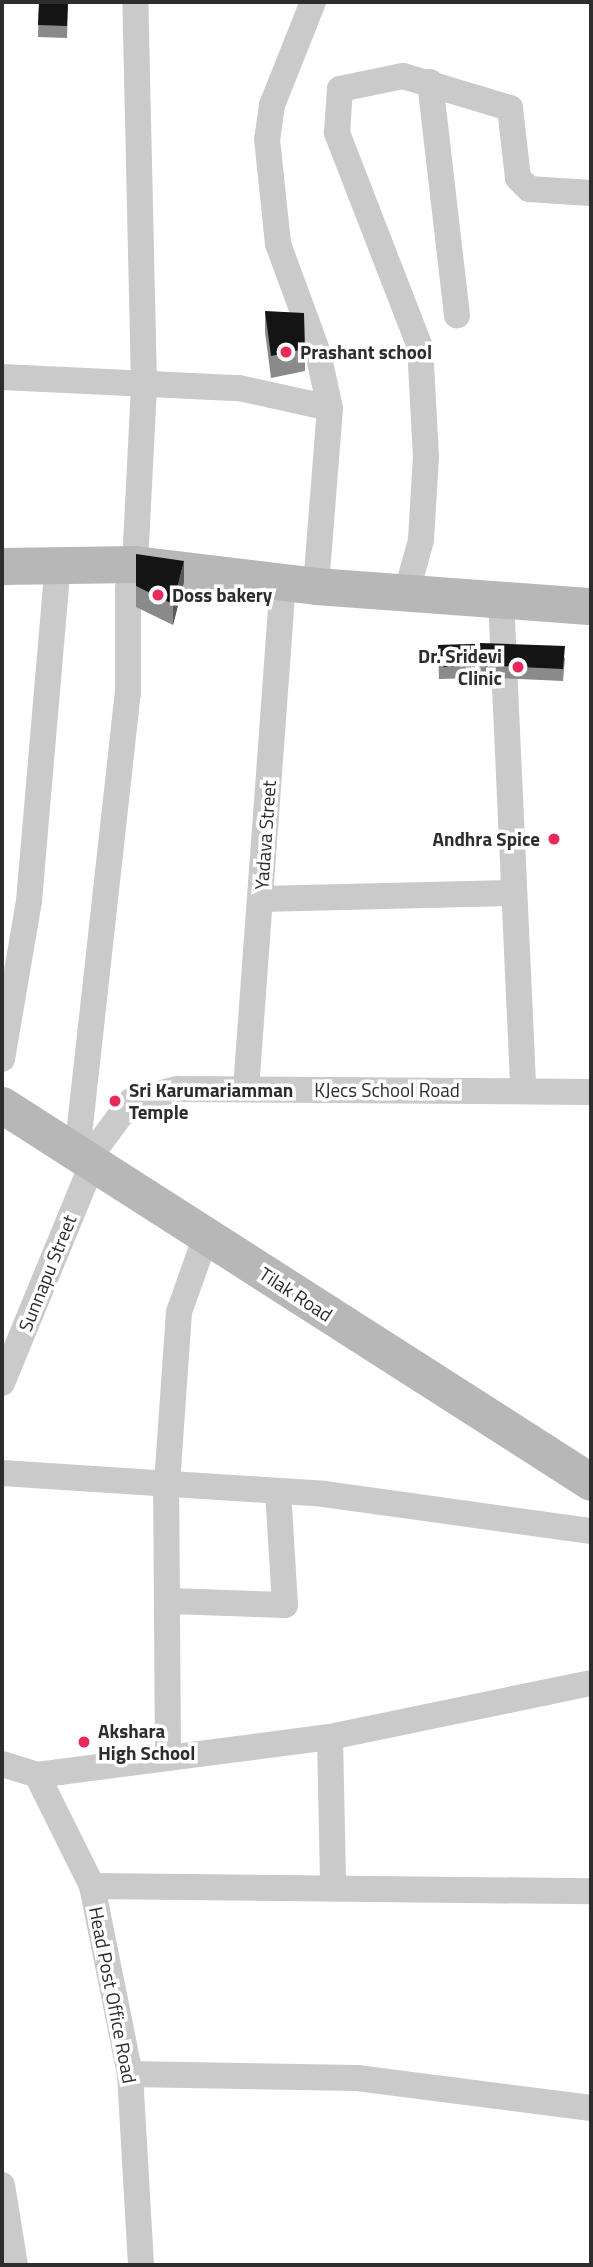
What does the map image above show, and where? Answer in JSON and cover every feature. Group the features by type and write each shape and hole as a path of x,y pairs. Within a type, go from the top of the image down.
{"main road":[{"path":"2,566 58,563 135,564 300,584 591,606"},
{"name":"Tilak Road","path":"2,1087 206,1236 591,1482"},
{"name":"Tilak Road","path":"2,1105 88,1148 287,1276 591,1459"}],"street":[{"path":"88,1148 128,693 128,588 135,564 144,384 135,2"},
{"name":"Yadava Street","path":"246,1089 260,899 300,584 330,408 318,353 278,244 267,139 272,105 313,2"},
{"path":"407,591 421,540 426,457 420,347 337,133 340,89 402,76 430,82 510,108 518,178 529,189 591,193"},
{"path":"430,82 457,315"},
{"path":"2,377 239,388 330,408"},
{"path":"2,1059 29,901 58,563"},
{"path":"501,599 523,1091"},
{"path":"260,899 514,893"},
{"name":"KJecs School Road","path":"88,1148 131,1101 177,1089 591,1092"},
{"name":"Sunnapu Street","path":"2,1383 88,1148"},
{"path":"168,1758 167,1484 179,1312 206,1236"},
{"path":"2,1473 278,1492 591,1531"},
{"path":"169,1601 285,1605 278,1492"},
{"path":"2,1764 37,1775 330,1737 591,1683"},
{"path":"330,1737 333,1885"},
{"name":"Head Post Office Road","path":"37,1775 92,1885 130,2074 141,2265"},
{"path":"92,1885 333,1885 591,1891"},
{"path":"130,2074 357,2078 591,2108"},
{"path":"2,2185 15,2265"}],"building":[{"path":"39,2 68,2 67,26 38,25"},
{"path":"265,311 304,313 305,349 271,356"},
{"path":"136,554 184,561 173,604 136,586"},
{"path":"480,643 565,646 563,669 479,665"},
{"path":"475,644 475,666 439,667 438,645"}],"place":[{"name":"Prashant school","path":"286,352"},
{"name":"Doss bakery","path":"158,595"},
{"name":"Dr. Sridevi Clinic","path":"518,667"},
{"name":"Andhra Spice","path":"554,839"},
{"name":"Sri Karumariamman Temple","path":"115,1101"},
{"name":"Akshara High School","path":"84,1742"}]}
